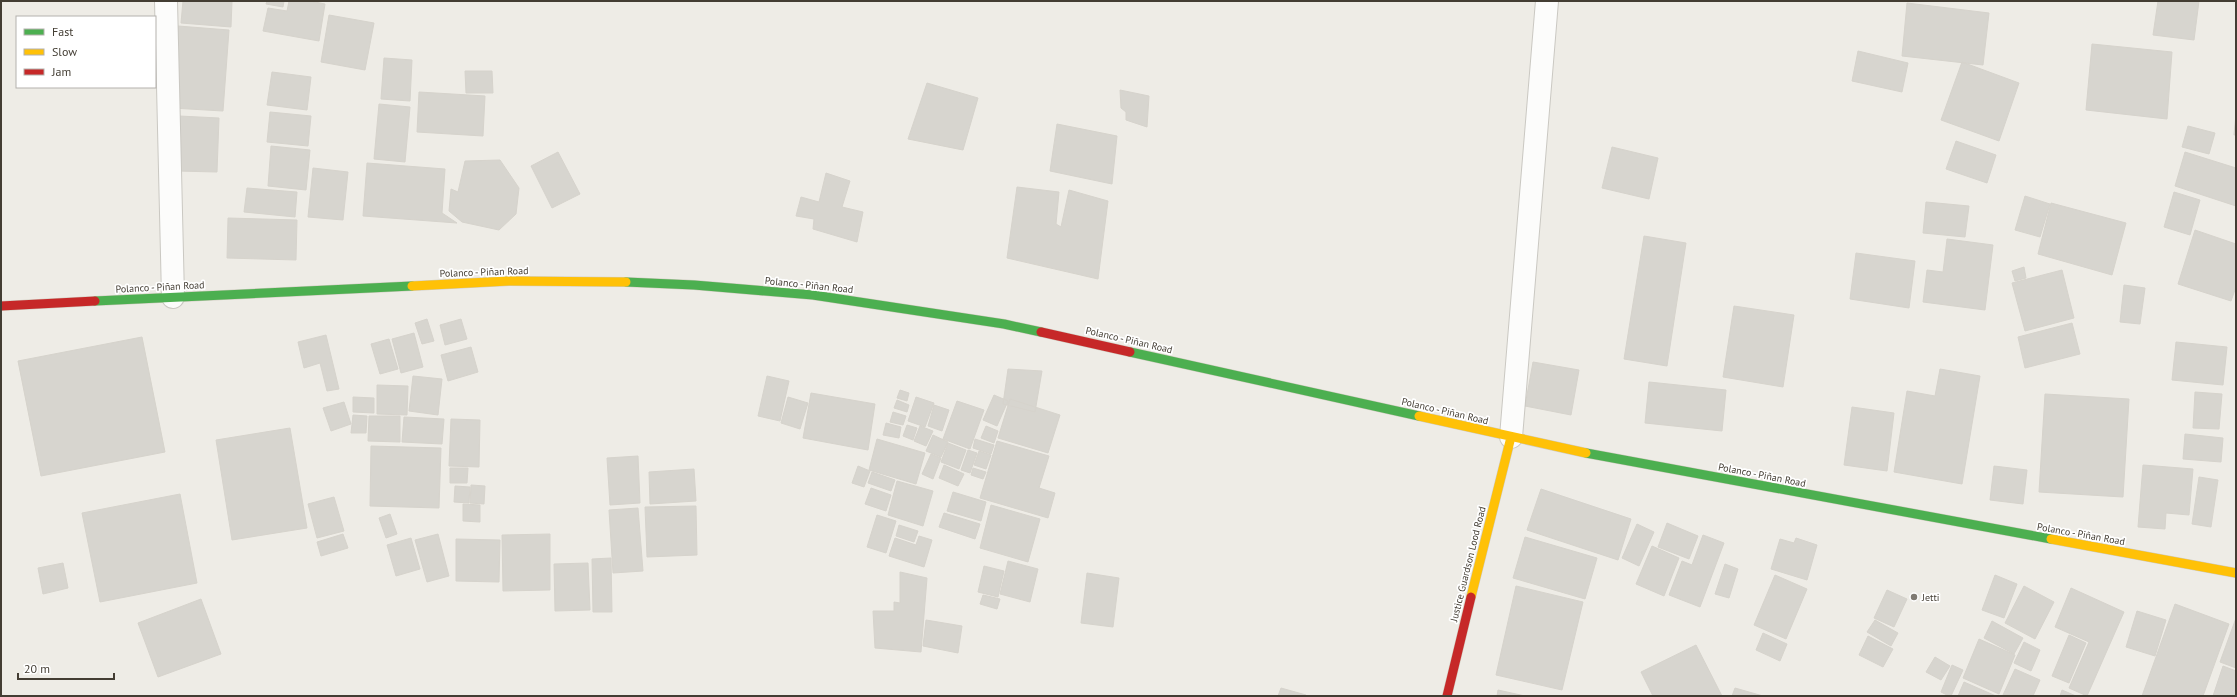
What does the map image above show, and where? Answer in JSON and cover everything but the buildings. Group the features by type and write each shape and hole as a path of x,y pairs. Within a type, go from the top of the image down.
{"main road":[{"name":"Polanco - Piñan Road","path":"1,306 509,281 606,281 694,285 813,295 1004,324 1511,437 1644,465 2236,573"},
{"name":"Justice Guardson Lood Road","path":"1447,696 1511,437"}],"street":[{"path":"166,1 172,297"},
{"path":"1511,437 1546,1"}],"traffic: fast":[{"path":"626,282 694,285 813,295 1004,324 1041,332"},
{"path":"95,301 412,286"},
{"path":"1130,352 1419,416"},
{"path":"1586,453 2051,539"}],"traffic: slow":[{"path":"412,286 509,281 626,282"},
{"path":"1419,416 1586,453"},
{"path":"1471,597 1511,437"},
{"path":"2051,539 2236,573"}],"traffic: jam":[{"path":"1,306 95,301"},
{"path":"1041,332 1130,352"},
{"path":"1447,696 1471,597"}],"place":[{"name":"Jetti","path":"1914,597"}]}
